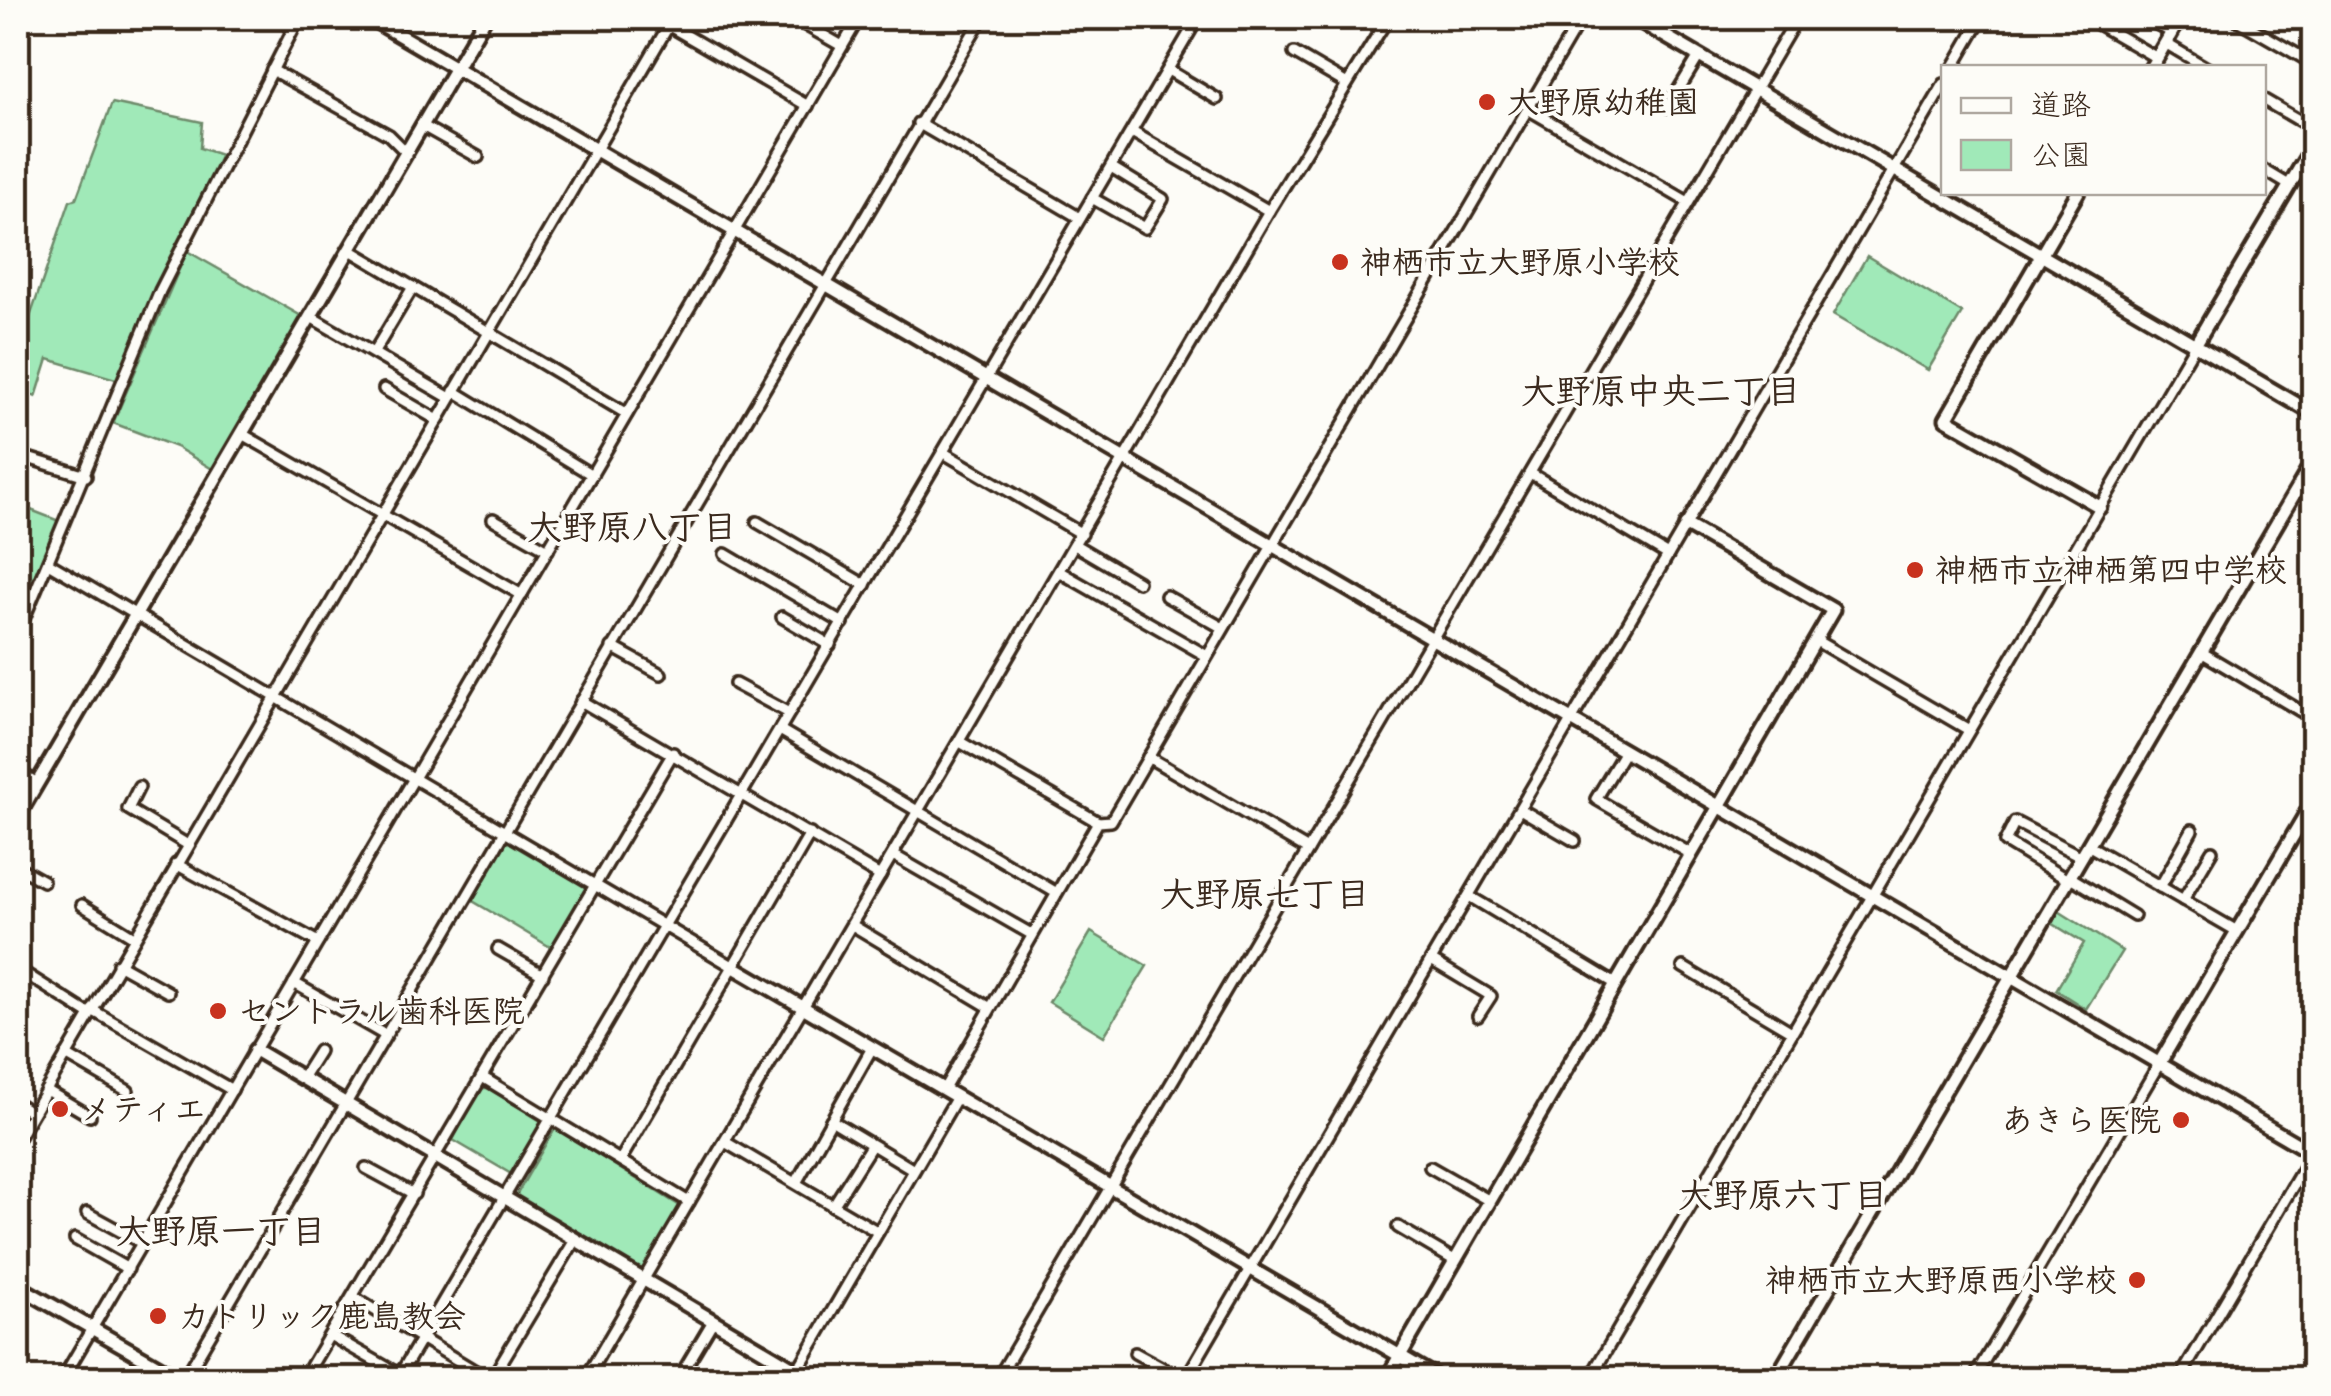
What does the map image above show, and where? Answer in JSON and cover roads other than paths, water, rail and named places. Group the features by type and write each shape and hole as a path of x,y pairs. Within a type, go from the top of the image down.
{"street":[{"path":"18,633 50,564 160,291 299,18"},
{"path":"370,18 2313,1152 2180,1378"},
{"path":"18,816 485,18"},
{"path":"793,18 842,46"},
{"path":"64,1378 858,18"},
{"path":"18,1286 182,1378 982,18"},
{"path":"330,1335 399,1377 1198,18"},
{"path":"586,1378 1269,211 1388,18"},
{"path":"960,742 1098,822 1111,820 1582,18"},
{"path":"1634,18 2314,414"},
{"path":"998,1378 1796,18"},
{"path":"1955,65 1982,18"},
{"path":"2146,18 2203,65"},
{"path":"2098,24 2154,63 2180,18"},
{"path":"2234,18 2314,64"},
{"path":"18,1138 671,21 808,106"},
{"path":"1294,53 1347,84"},
{"path":"1668,107 1699,56"},
{"path":"272,70 389,135 406,152"},
{"path":"1168,70 1217,98"},
{"path":"1136,1353 1184,1378 1941,89"},
{"path":"2266,101 2314,129"},
{"path":"1528,110 1688,202"},
{"path":"918,123 1080,218"},
{"path":"422,126 478,157"},
{"path":"1132,132 1269,211"},
{"path":"1590,1378 2314,144"},
{"path":"1092,198 1145,228 1164,199 1111,166"},
{"path":"2266,171 2289,185"},
{"path":"2076,195 1946,419 2100,507"},
{"path":"350,250 628,414"},
{"path":"374,352 413,287"},
{"path":"310,318 592,474"},
{"path":"384,389 436,419"},
{"path":"242,434 522,595"},
{"path":"944,453 1082,534"},
{"path":"18,456 86,476"},
{"path":"1776,1378 2314,460"},
{"path":"1530,473 1668,555"},
{"path":"493,519 548,550"},
{"path":"757,522 865,585"},
{"path":"1387,1378 1833,610 1686,524"},
{"path":"1075,545 1138,582"},
{"path":"725,554 843,623"},
{"path":"50,564 1438,1378"},
{"path":"1060,572 1207,656"},
{"path":"1166,596 1223,628"},
{"path":"782,616 830,645"},
{"path":"1816,640 1969,730"},
{"path":"612,647 661,674"},
{"path":"2201,652 2314,719"},
{"path":"735,684 789,714"},
{"path":"581,701 880,876"},
{"path":"780,730 1055,892"},
{"path":"1625,751 1596,799 1691,854"},
{"path":"304,1378 674,753"},
{"path":"1148,757 1308,850"},
{"path":"18,771 37,783"},
{"path":"139,787 128,809 188,844"},
{"path":"1979,1377 2314,800"},
{"path":"1520,808 1576,841"},
{"path":"944,1088 1098,822"},
{"path":"2134,916 2005,842 2016,822 2160,887 2237,932"},
{"path":"2160,887 2192,830"},
{"path":"620,1159 810,834"},
{"path":"2183,900 2212,851"},
{"path":"893,855 1031,934"},
{"path":"176,864 318,942"},
{"path":"18,867 43,882"},
{"path":"1469,896 1616,984"},
{"path":"82,905 134,937"},
{"path":"852,925 989,1007"},
{"path":"498,948 543,975"},
{"path":"1432,960 1491,996 1478,1016"},
{"path":"118,964 168,992"},
{"path":"1684,967 1792,1032"},
{"path":"18,969 232,1090"},
{"path":"294,984 385,1035"},
{"path":"796,1183 872,1048"},
{"path":"255,1050 712,1321 795,1375 810,1378"},
{"path":"302,1078 319,1051"},
{"path":"66,1055 128,1091"},
{"path":"482,1077 690,1202"},
{"path":"46,1090 90,1116"},
{"path":"795,1375 957,1097"},
{"path":"18,1104 32,1113"},
{"path":"831,1120 914,1170"},
{"path":"724,1142 878,1232"},
{"path":"833,1206 872,1146"},
{"path":"1430,1167 1488,1200"},
{"path":"366,1168 414,1194"},
{"path":"87,1213 142,1243"},
{"path":"1398,1227 1454,1260"},
{"path":"74,1239 128,1269"},
{"path":"353,1297 490,1378 575,1240"},
{"path":"679,1378 712,1321"}],"place":[{"name":"大野原幼稚園","path":"1487,102"},
{"name":"神栖市立大野原小学校","path":"1340,262"},
{"name":"神栖市立神栖第四中学校","path":"1915,570"},
{"name":"セントラル歯科医院","path":"218,1011"},
{"name":"メティエ","path":"60,1109"},
{"name":"あきら医院","path":"2181,1120"},
{"name":"神栖市立大野原西小学校","path":"2137,1280"},
{"name":"カトリック鹿島教会","path":"158,1316"}],"district":[{"name":"大野原中央二丁目","path":"1661,391"},
{"name":"大野原八丁目","path":"632,527"},
{"name":"大野原七丁目","path":"1265,894"},
{"name":"大野原六丁目","path":"1783,1195"},
{"name":"大野原一丁目","path":"221,1231"}]}
